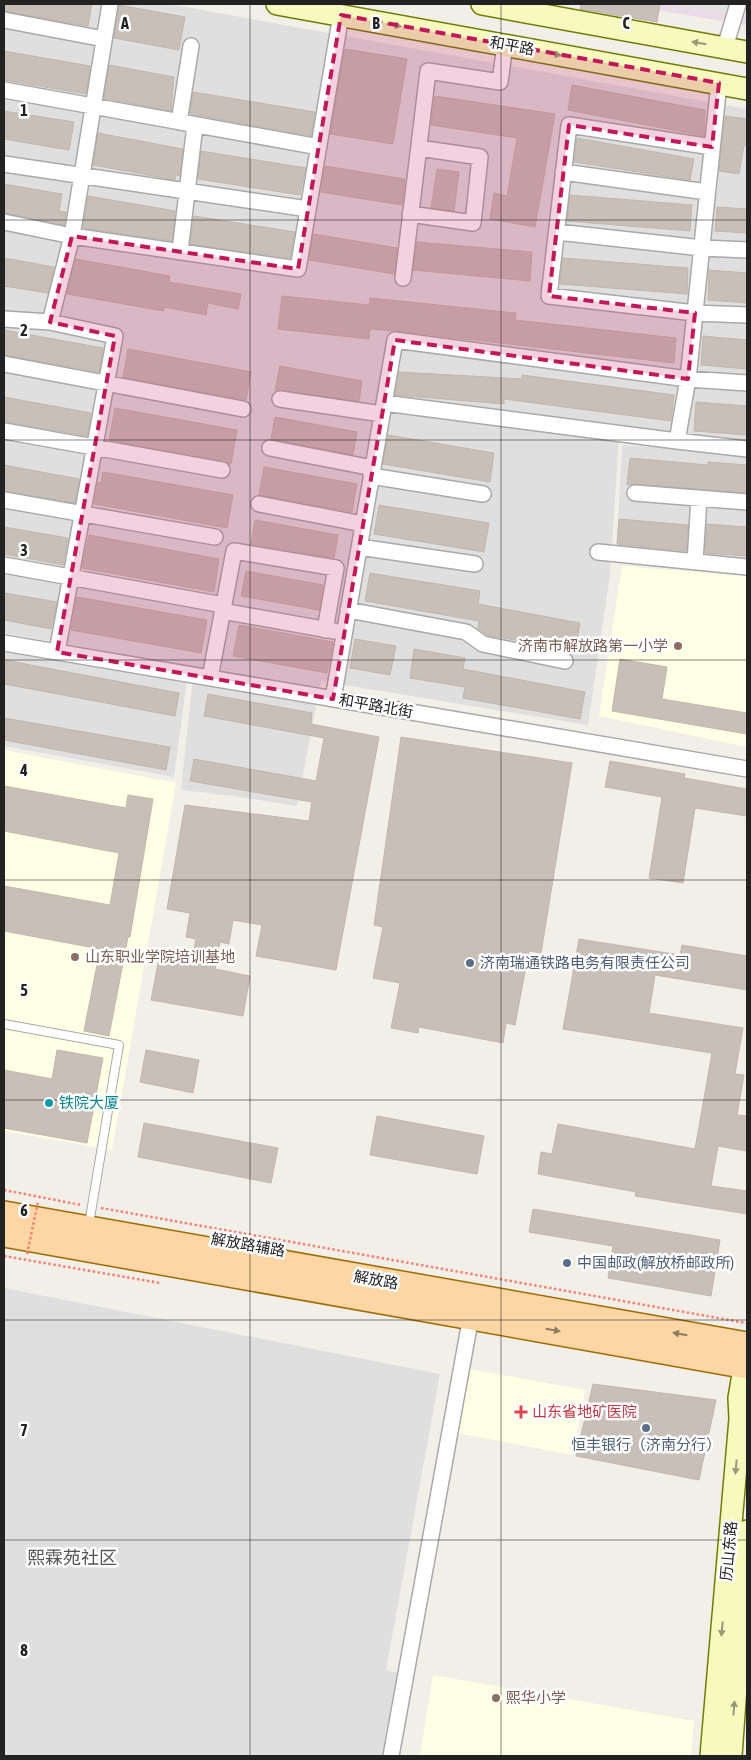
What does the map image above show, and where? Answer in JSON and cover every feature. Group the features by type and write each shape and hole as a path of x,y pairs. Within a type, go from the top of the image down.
{"main road":[{"name":"解放路","path":"4,1214 502,1304 746,1356"},
{"name":"解放路","path":"4,1234 502,1304"},
{"path":"475,1328 502,1304"}],"street":[{"path":"50,322 72,236 110,4"},
{"name":"和平路","path":"277,4 747,89"},
{"path":"482,4 747,52"},
{"path":"725,47 738,4"},
{"path":"4,222 72,236 298,269 341,15"},
{"path":"4,20 104,39"},
{"path":"403,278 428,71 500,82 505,45"},
{"path":"179,122 191,46"},
{"path":"677,441 688,379 719,83"},
{"path":"4,90 319,147"},
{"path":"180,251 195,124"},
{"path":"712,147 569,124 549,296 695,313 747,315"},
{"path":"410,214 473,223 480,157 419,148"},
{"path":"4,164 308,209"},
{"path":"564,172 707,192"},
{"path":"556,232 702,248 747,250"},
{"path":"4,319 50,322 115,336 108,385 57,652"},
{"path":"333,699 395,340 688,379 747,383"},
{"path":"4,364 243,409"},
{"path":"280,399 383,408 747,449"},
{"path":"4,431 222,470"},
{"path":"270,448 372,472 483,494"},
{"path":"635,493 747,502"},
{"path":"695,562 699,498"},
{"path":"4,500 83,512 215,537"},
{"path":"259,504 363,524"},
{"path":"359,547 475,564"},
{"path":"210,678 234,551 336,568 325,630"},
{"path":"598,552 747,567"},
{"path":"4,565 344,633"},
{"path":"348,610 466,632 483,644 565,660"},
{"name":"和平路北街","path":"4,643 747,769"},
{"name":"解放路辅路","path":"4,1203 91,1212 502,1304"},
{"path":"4,1245 475,1328 391,1756"},
{"name":"历山东路","path":"711,1756 740,1418 739,1398 746,1356"},
{"name":"历山东路","path":"731,1756 747,1531"}],"lane":[{"path":"4,1024 119,1045 91,1212"}],"path":[{"path":"4,1190 91,1212 747,1324"},
{"path":"27,1254 38,1202"}],"highlighted area":[{"path":"341,15 719,83 712,147 569,125 549,296 695,313 688,379 395,340 333,699 57,652 115,336 50,322 72,236 298,269"}],"shaded area":[{"path":"4,4 169,4 747,109 747,448 619,439 610,575 588,725 321,681 297,806 181,790 194,667 4,633"},
{"path":"623,4 747,4 747,25 733,23"},
{"path":"666,4 747,4 747,17"},
{"path":"622,445 747,454 747,569 616,559"},
{"name":"济南市解放路第一小学","path":"622,566 747,576 747,747 599,716"},
{"path":"4,649 187,680 174,777 4,746"},
{"name":"山东职业学院培训基地","path":"4,750 176,783 112,1150 4,1131"},
{"path":"4,1288 440,1374 386,1670 414,1677 400,1756 4,1756"},
{"name":"山东省地矿医院","path":"469,1369 585,1390 573,1455 457,1433"},
{"name":"熙华小学","path":"433,1675 694,1721 691,1756 420,1756"}],"building":[{"path":"4,4 92,4 88,26 4,11"},
{"path":"581,4 660,4 657,22 580,9"},
{"path":"119,5 185,17 179,50 114,38"},
{"path":"345,49 407,59 393,144 330,134"},
{"path":"4,51 90,66 86,94 4,80"},
{"path":"109,65 174,77 171,111 104,98"},
{"path":"572,85 705,110 704,136 568,110"},
{"path":"193,92 315,112 311,136 190,114"},
{"path":"435,96 555,114 535,227 490,219 494,193 507,196 517,138 431,125"},
{"path":"4,111 74,122 69,150 4,139"},
{"path":"725,116 747,119 747,146 744,145 739,174 719,171"},
{"path":"98,133 183,149 180,176 176,175 175,180 93,165"},
{"path":"577,138 694,159 690,180 574,162"},
{"path":"201,151 306,168 300,195 198,179"},
{"path":"325,166 405,179 402,205 321,192"},
{"path":"437,169 459,172 454,211 431,208"},
{"path":"4,184 62,194 59,211 66,212 64,225 4,213"},
{"path":"570,195 692,205 690,231 567,221"},
{"path":"88,196 175,211 172,241 83,228"},
{"path":"717,207 747,209 747,233 715,231"},
{"path":"194,216 295,232 290,258 190,244"},
{"path":"313,234 397,248 394,274 309,260"},
{"path":"417,242 532,252 530,281 413,270"},
{"path":"4,258 54,267 48,293 4,286"},
{"path":"563,258 688,268 687,294 560,284"},
{"path":"76,259 170,276 169,282 241,294 238,309 208,303 206,315 164,307 164,311 67,294"},
{"path":"709,270 747,273 747,303 708,300"},
{"path":"282,296 369,305 370,298 516,313 515,320 676,338 674,363 396,331 370,329 369,339 278,329"},
{"path":"4,330 103,348 99,372 4,355"},
{"path":"703,336 747,340 747,369 701,365"},
{"path":"128,349 251,372 246,400 123,377"},
{"path":"280,366 362,381 359,401 275,391"},
{"path":"399,372 522,379 522,375 674,395 671,421 504,399 504,404 395,395"},
{"path":"4,397 91,413 87,436 4,422"},
{"path":"696,402 747,406 747,435 694,431"},
{"path":"115,408 237,430 231,464 109,440"},
{"path":"275,417 357,432 353,455 271,439"},
{"path":"388,435 494,453 490,482 383,464"},
{"path":"630,458 708,465 708,462 747,465 747,493 636,484 627,485"},
{"path":"4,465 79,479 75,503 4,491"},
{"path":"264,467 357,484 352,512 259,495"},
{"path":"103,472 233,495 227,528 94,504 98,482 101,483"},
{"path":"379,505 489,523 484,552 374,534"},
{"path":"619,519 688,525 686,551 617,544"},
{"path":"255,520 338,535 334,558 251,544"},
{"path":"707,524 747,527 747,556 705,553"},
{"path":"4,527 68,538 63,565 4,554"},
{"path":"89,535 219,559 214,592 82,568"},
{"path":"246,571 323,585 319,610 241,596"},
{"path":"370,573 480,591 478,604 580,623 575,651 487,635 478,629 479,621 365,601"},
{"path":"4,593 57,602 51,629 4,620"},
{"path":"77,597 207,620 201,653 71,630"},
{"path":"239,625 333,642 327,673 233,656"},
{"path":"355,639 396,646 390,675 350,668"},
{"path":"414,649 465,658 463,669 585,692 580,719 463,698 465,687 410,678"},
{"path":"620,659 667,667 662,699 747,713 747,734 612,711"},
{"path":"4,660 179,693 175,716 4,684"},
{"path":"208,694 312,713 311,724 379,737 336,970 256,956 262,925 233,920 229,944 220,942 215,969 250,976 243,1016 151,1000 159,958 191,964 196,939 186,937 190,913 167,909 185,805 309,821 312,802 190,781 194,759 316,781 324,738 204,716"},
{"path":"4,718 170,747 166,770 4,740"},
{"path":"401,737 572,763 541,953 529,951 515,1025 506,1023 503,1043 419,1027 418,1033 391,1028 400,983 373,978 383,927 374,925"},
{"path":"610,761 685,774 684,778 747,789 747,816 695,808 683,883 649,878 662,797 605,787"},
{"path":"4,786 126,808 128,795 153,799 130,937 128,937 109,1036 84,1031 100,949 4,931 4,886 110,905 119,853 4,831"},
{"path":"579,939 680,955 682,945 747,956 747,990 655,975 649,1013 743,1028 735,1074 744,1075 737,1115 747,1116 747,1151 718,1146 711,1186 747,1191 747,1214 635,1196 636,1192 538,1174 541,1152 552,1154 558,1124 695,1149 712,1053 563,1029"},
{"name":"铁院大厦","path":"57,1050 103,1058 87,1143 4,1128 4,1070 52,1079"},
{"path":"146,1050 199,1060 193,1093 140,1082"},
{"path":"377,1116 484,1136 477,1174 370,1155"},
{"path":"144,1123 278,1148 271,1183 138,1157"},
{"path":"533,1209 720,1240 711,1296 608,1278 613,1246 529,1232"},
{"name":"恒丰银行（济南分行）","path":"593,1384 716,1400 699,1480 576,1456"}],"place":[{"name":"济南市解放路第一小学","path":"678,646"},
{"name":"山东职业学院培训基地","path":"75,957"},
{"name":"济南瑞通铁路电务有限责任公司","path":"470,963"},
{"name":"铁院大厦","path":"49,1103"},
{"name":"中国邮政(解放桥邮政所)","path":"567,1263"},
{"name":"山东省地矿医院","path":"521,1412"},
{"name":"恒丰银行（济南分行）","path":"646,1428"},
{"name":"熙华小学","path":"496,1698"}],"district":[{"name":"熙霖苑社区","path":"72,1558"}]}
